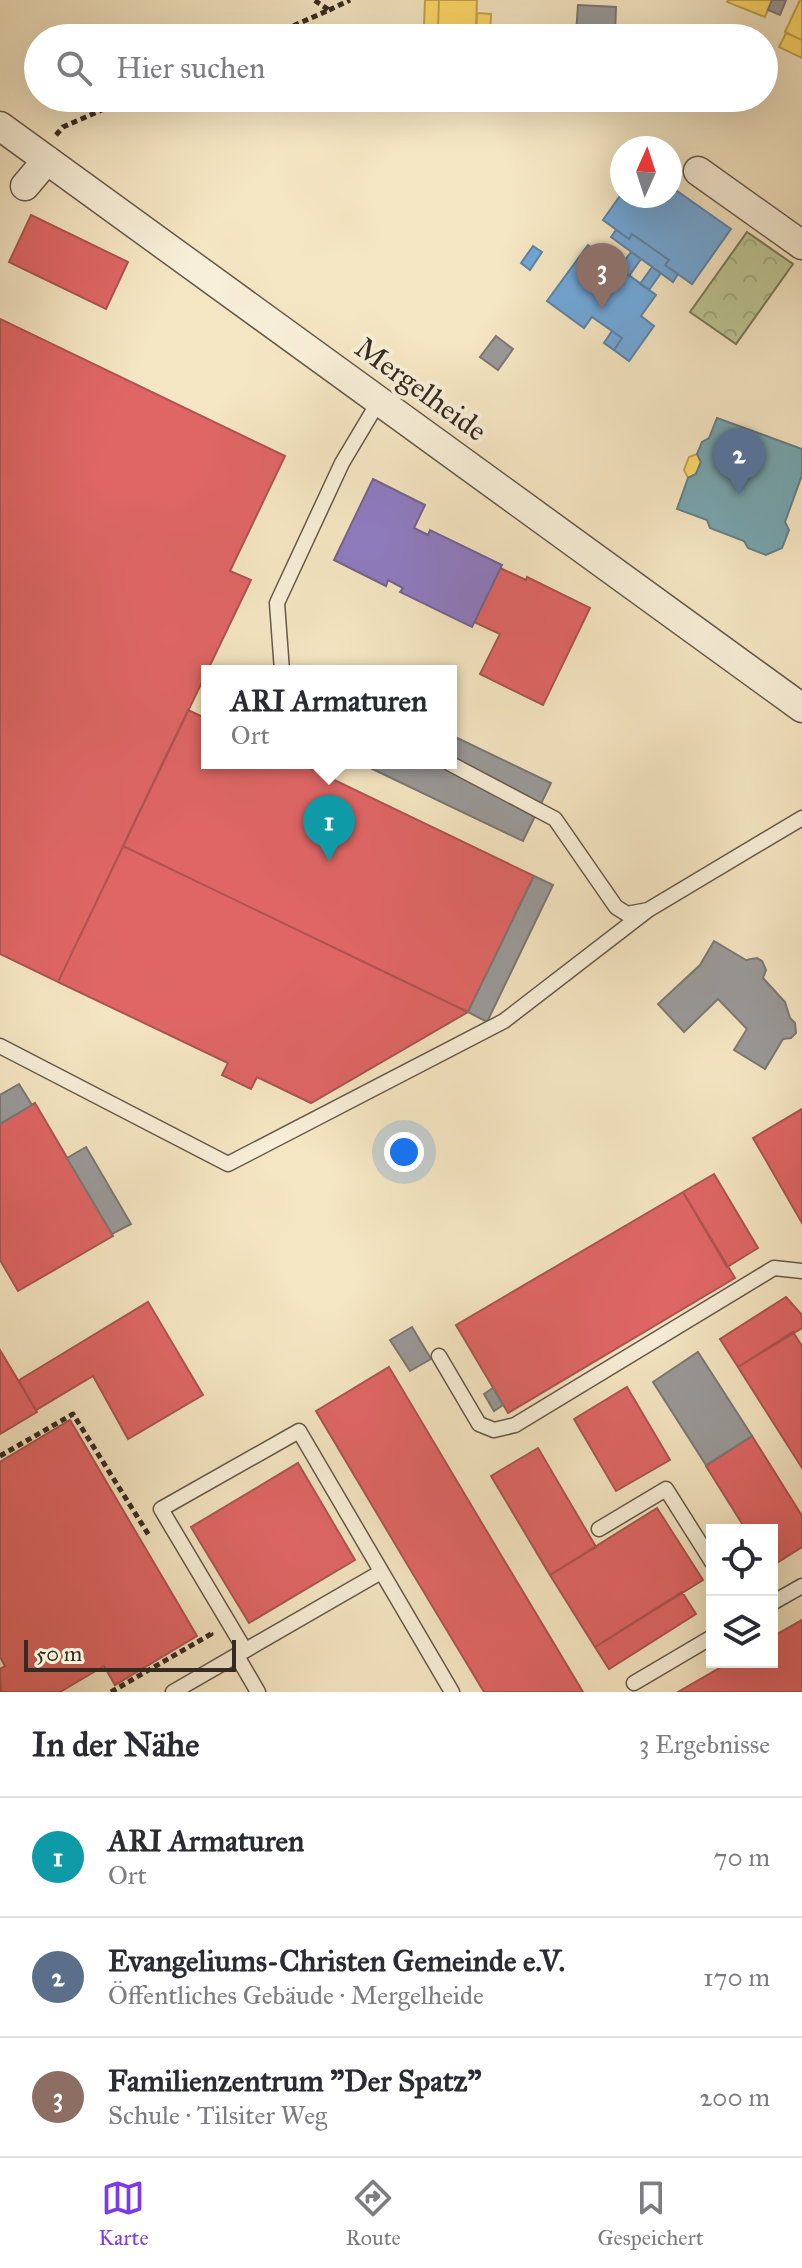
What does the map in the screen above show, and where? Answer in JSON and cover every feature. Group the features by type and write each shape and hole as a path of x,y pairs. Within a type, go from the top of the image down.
{"street":[{"name":"Mergelheide","path":"0,126 802,708"},
{"path":"25,186 43,157"},
{"path":"698,171 802,245"}],"lane":[{"path":"282,665 277,603 342,463 379,401"},
{"path":"457,767 555,819 616,907 627,914 648,910"},
{"path":"0,1046 228,1164 504,1021 648,910 802,818"},
{"path":"439,1356 479,1424 494,1430 515,1425 774,1268 802,1271"},
{"path":"258,1692 241,1653 161,1509 299,1431 452,1692"},
{"path":"599,1529 666,1489 706,1552"},
{"path":"173,1692 381,1572"},
{"path":"778,1600 802,1586"},
{"path":"634,1683 706,1641"}],"path":[{"path":"314,0 329,10"},
{"path":"298,24 350,0"},
{"path":"43,157 63,127 97,112"},
{"path":"0,1456 73,1414 154,1543"},
{"path":"111,1692 211,1634 202,1621"}],"green space":[{"path":"747,232 793,264 736,344 690,312"}],"building: Wohnen":[{"path":"425,0 439,0 438,24 424,24"},
{"path":"439,0 477,0 476,24 438,24"},
{"path":"772,0 765,17 727,2"},
{"path":"802,0 802,40 785,32"},
{"path":"477,13 491,14 491,24 477,24"},
{"path":"786,33 802,40 802,58 779,47"},
{"path":"697,454 701,462 696,474 688,478 684,470 689,457"}],"building: Handel":[{"path":"31,215 128,262 106,309 9,262"},
{"path":"0,319 285,456 230,571 251,580 210,665 201,665 201,684 58,982 0,954"},
{"path":"500,568 526,580 527,577 590,608 543,705 480,674 500,634 474,622"},
{"path":"188,710 201,716 201,769 311,769 534,876 468,1012 123,846"},
{"path":"123,846 468,1012 311,1103 257,1077 251,1089 222,1075 228,1063 58,982"},
{"path":"35,1103 113,1236 18,1291 0,1260 0,1124"},
{"path":"802,1109 802,1223 753,1138"},
{"path":"714,1174 758,1248 727,1267 683,1192"},
{"path":"683,1192 735,1278 508,1413 456,1325"},
{"path":"786,1297 802,1315 802,1328 738,1367 720,1339"},
{"path":"148,1302 203,1395 128,1439 93,1376 36,1410 19,1381 21,1379"},
{"path":"793,1332 802,1346 802,1468 738,1367"},
{"path":"0,1350 37,1412 0,1434"},
{"path":"389,1367 583,1692 484,1692 407,1564 316,1411"},
{"path":"627,1387 670,1460 616,1491 574,1419"},
{"path":"70,1420 197,1636 115,1685 104,1666 60,1692 1,1692 0,1669 5,1666 0,1657 0,1462"},
{"path":"752,1436 802,1516 802,1547 778,1562 778,1524 742,1524 706,1466"},
{"path":"538,1448 596,1547 550,1575 491,1476"},
{"path":"298,1463 355,1560 249,1623 191,1527"},
{"path":"657,1508 703,1580 595,1647 550,1575"},
{"path":"682,1592 696,1614 609,1669 595,1647"},
{"path":"802,1620 802,1692 678,1692 720,1668 778,1668 778,1634"}],"building: Büros":[{"path":"373,479 425,505 414,528 428,535 430,530 502,565 472,627 400,592 403,588 388,580 386,586 334,560"}],"building: Schulen":[{"path":"682,194 731,229 692,284 665,265 669,260 632,234 629,239 603,220 611,208 682,208"},
{"path":"616,230 629,239 632,234 669,260 665,265 678,274 673,282 611,237"},
{"path":"588,245 656,295 641,316 654,326 629,361 614,350 622,338 592,317 584,328 547,301"},
{"path":"533,246 542,252 530,270 521,263"},
{"path":"631,252 641,259 629,276 619,268"},
{"path":"652,267 661,273 649,290 640,284"},
{"path":"612,331 622,338 614,350 604,343"}],"building: Öffentlich":[{"path":"717,418 802,449 802,475 785,522 789,530 782,548 766,555 748,548 744,541 710,528 707,520 677,509 688,478 696,474 701,462 697,454 702,442 709,438"}],"building: Industrie":[{"path":"772,0 786,0 780,15 768,10"},
{"path":"578,5 616,7 615,24 577,24"},
{"path":"496,336 513,349 498,370 480,357"},
{"path":"457,738 551,783 523,841 373,769 457,769"},
{"path":"534,876 553,885 487,1022 468,1012"},
{"path":"714,941 746,960 757,958 762,961 766,970 763,978 785,1002 795,1023 796,1033 791,1038 783,1039 765,1069 734,1050 747,1029 718,999 684,1032 658,1004 700,965"},
{"path":"19,1084 32,1105 0,1124 0,1095"},
{"path":"86,1147 131,1224 112,1234 67,1158"},
{"path":"412,1327 431,1359 410,1371 390,1340"},
{"path":"698,1352 752,1436 706,1465 653,1382"},
{"path":"493,1388 503,1405 494,1411 484,1394"}],"place":[{"name":"Familienzentrum \"Der Spatz\"","path":"602,309"},
{"name":"Evangeliums-Christen Gemeinde e.V.","path":"739,494"},
{"name":"ARI Armaturen","path":"329,861"}]}
